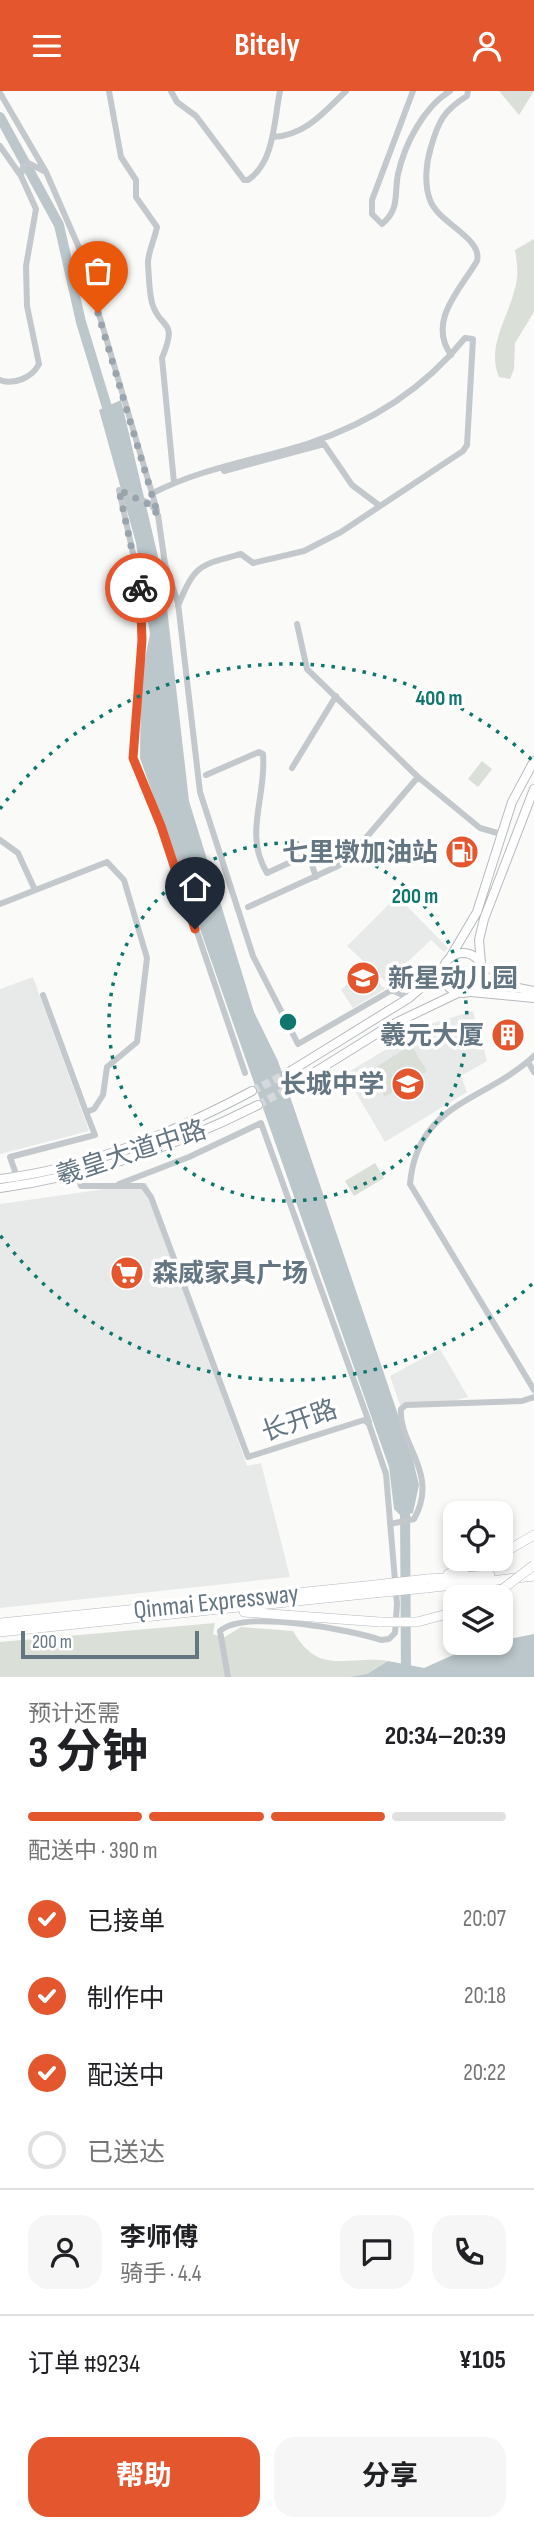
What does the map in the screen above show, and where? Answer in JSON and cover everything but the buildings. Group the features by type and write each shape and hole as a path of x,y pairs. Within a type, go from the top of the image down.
{"highway":[{"path":"513,1547 534,1535"},
{"path":"507,1585 534,1565"},
{"path":"430,1579 454,1571"},
{"path":"430,1579 534,1574"},
{"path":"221,1610 534,1574"},
{"name":"Qinmai Expressway","path":"0,1623 430,1579"},
{"path":"221,1610 380,1622 417,1622 443,1615"},
{"name":"Qinmai Expressway","path":"0,1632 221,1610"}],"main road":[{"path":"286,1074 409,998 443,971 481,903 500,834 512,802 534,761"},
{"path":"471,992 480,983 483,975 479,940 484,919 534,789"},
{"path":"451,956 467,953 481,963"},
{"path":"443,971 445,983 458,993"},
{"path":"483,975 499,984 534,991"},
{"path":"291,1087 389,1025 458,993 534,998"},
{"name":"羲皇大道中路","path":"0,1188 97,1159 163,1133 252,1091"},
{"name":"羲皇大道中路","path":"0,1179 19,1181 77,1173 168,1145 258,1105"}],"street":[{"path":"110,91 121,157 136,180 136,197 157,227 154,247 148,259 153,305 169,326 168,342 162,358 174,482"},
{"path":"171,91 177,102 196,116 244,180 248,180 258,171 273,137 280,91"},
{"path":"273,137 285,136 308,127 346,91"},
{"path":"413,91 372,200 372,214 382,224 396,206 401,163 429,106 450,91"},
{"path":"451,355 442,339 443,318 477,261 478,252 474,243 443,219 434,208 430,200 426,170 441,118 467,96 468,91"},
{"path":"0,93 46,172 80,250 158,515 165,564 178,606 200,792 253,956 298,1044 392,990 409,998"},
{"path":"0,146 21,176 36,209 26,279 27,306 40,359 36,370 27,377 9,382 0,380"},
{"path":"21,176 25,165 46,172"},
{"path":"153,499 174,482 306,444 382,412 441,368 465,338 472,339 467,445 341,533 304,551 253,563 241,554 209,560 186,585 178,606"},
{"path":"245,1073 161,826 133,758 142,640 140,585 121,491 153,499 172,486 324,444 352,485 380,506"},
{"path":"297,624 307,669 418,777 480,828 500,834"},
{"path":"292,768 336,695"},
{"path":"206,775 258,751 263,754 254,838 257,857 267,873 304,856 310,859 316,877"},
{"path":"248,907 338,866 353,853 418,777"},
{"path":"0,840 18,853 35,890"},
{"path":"0,904 107,862 124,880 147,958 137,1042 107,1067 103,1095 94,1109 86,1112"},
{"path":"19,1181 10,1157 95,1135 43,995"},
{"path":"534,1056 460,1103 434,1123 411,1164 410,1184 534,1390"},
{"path":"528,1062 534,1072"},
{"path":"116,1185 190,1157 261,1123 369,1424"},
{"name":"长开路","path":"77,1173 81,1186 143,1187 151,1197 248,1457 355,1421 369,1424 386,1474 397,1604 395,1633 389,1639 307,1625 242,1621 220,1630 219,1637 228,1677"},
{"path":"390,1524 414,1519 422,1472 401,1409 406,1405 522,1401 534,1397"}],"shaded area":[{"path":"499,91 534,91 519,115"},
{"path":"534,239 534,312 515,343 514,369 510,379 499,377 495,355 516,283 515,250"},
{"path":"121,400 164,582 189,801 254,1012 278,1061 412,1456 419,1485 413,1513 401,1516 394,1509 389,1467 140,758 141,678 150,634 136,543 99,410"},
{"path":"482,761 492,769 478,787 468,779"},
{"path":"397,896 448,948 444,952 431,940 386,982 347,946"},
{"name":"新星动儿园","path":"363,967 385,989 353,1008 341,990"},
{"path":"33,977 89,1131 0,1154 0,989"},
{"name":"长城中学","path":"473,1011 487,1061 461,1076 467,1092 385,1142 345,1074 427,1025"},
{"path":"411,1045 427,1071 385,1097 370,1071"},
{"path":"375,1163 384,1178 354,1196 345,1181"},
{"path":"147,1183 247,1466 261,1463 290,1577 0,1608 0,1204"},
{"path":"440,1349 468,1397 450,1402 400,1405 390,1376"},
{"path":"215,1623 213,1634 223,1638 241,1627 293,1631 303,1645 324,1659 388,1661 367,1674 349,1677 0,1677 0,1642"},
{"path":"534,1634 534,1677 349,1677 367,1674 388,1661 424,1668 453,1655 513,1655 513,1638"}],"waterway":[{"path":"0,117 59,225 81,322 110,417"},
{"path":"405,1501 406,1677"}],"tunnel":[{"path":"252,1091 286,1074"},
{"path":"258,1105 291,1087"}],"way so far":[{"path":"98,313 152,487 158,515 150,505 119,490 140,588"}],"place":[{"name":"七里墩加油站","path":"462,852"},
{"name":"新星动儿园","path":"363,978"},
{"name":"羲元大厦","path":"508,1035"},
{"name":"长城中学","path":"408,1084"},
{"name":"森威家具广场","path":"127,1273"}],"route":[{"path":"140,588 142,640 133,758 161,826 195,929"}]}
